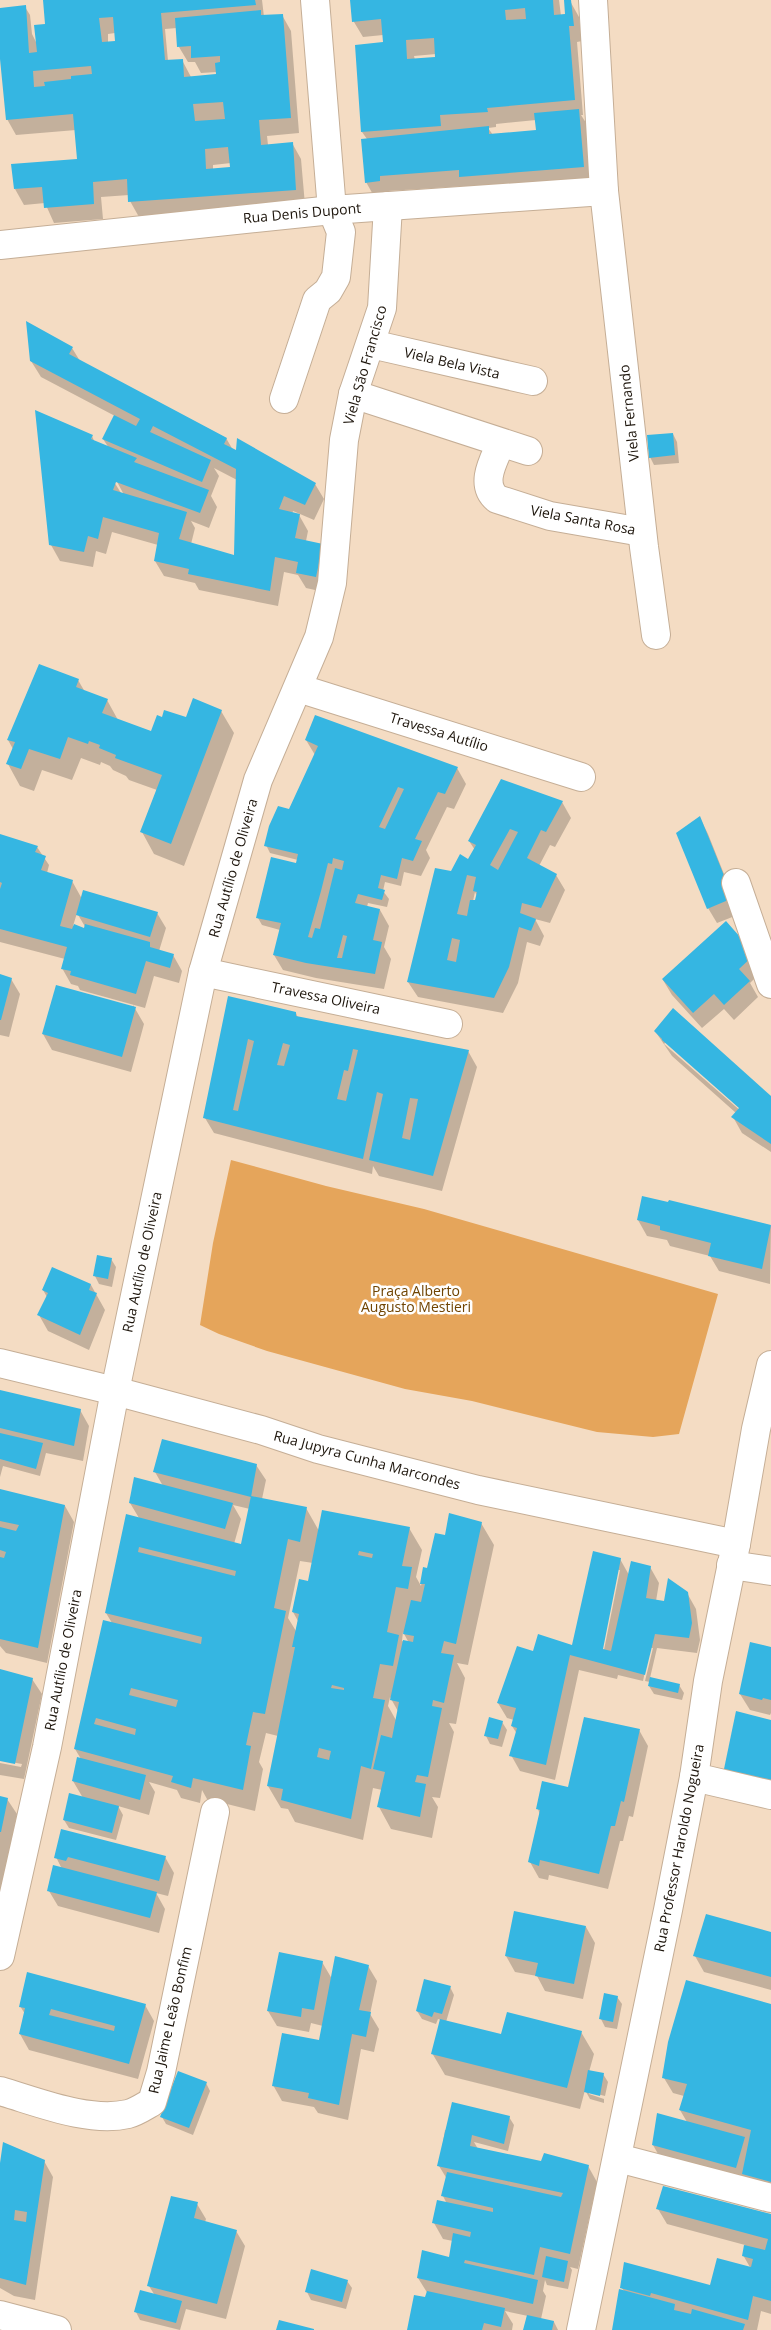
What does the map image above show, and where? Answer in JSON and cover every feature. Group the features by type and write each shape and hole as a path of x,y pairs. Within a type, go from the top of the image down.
{"street":[{"path":"284,399 317,300 328,291 336,277 341,232 332,210 315,0"},
{"name":"Viela Fernando","path":"593,0 604,191 642,532 656,635"},
{"name":"Rua Denis Dupont","path":"0,246 332,210 604,191"},
{"name":"Viela São Francisco","path":"332,583 344,440 353,394 382,308 388,206"},
{"name":"Viela Bela Vista","path":"371,344 533,381"},
{"path":"353,394 528,451"},
{"name":"Viela Santa Rosa","path":"501,442 488,476 492,494 497,499 550,516 642,532"},
{"name":"Rua Autílio de Oliveira","path":"0,1956 47,1747 115,1391 203,972 258,780 319,636 332,583"},
{"name":"Travessa Autílio","path":"298,688 581,777"},
{"path":"736,882 771,984"},
{"name":"Travessa Oliveira","path":"203,972 448,1024"},
{"name":"Rua Jupyra Cunha Marcondes","path":"0,1363 115,1391 261,1430 318,1448 734,1555 771,1571"},
{"name":"Rua Professor Haroldo Nogueira","path":"581,2330 618,2158 694,1777 708,1680 734,1555 756,1429 771,1365"},
{"path":"694,1777 771,1796"},
{"name":"Rua Jaime Leão Bonfim","path":"0,2091 66,2110 108,2117 130,2114 152,2102 161,2072 215,1812"},
{"path":"618,2158 771,2198"},
{"path":"0,2315 57,2330"}],"green space":[{"name":"Praça Alberto Augusto Mestieri","path":"231,1160 326,1186 424,1209 718,1294 679,1434 653,1437 597,1432 472,1401 405,1389 267,1351 219,1334 200,1325 213,1243"}],"building":[{"path":"43,0 255,0 256,5 161,13 165,60 183,59 184,77 216,74 215,63 220,62 220,56 191,58 191,46 177,47 175,18 261,10 261,15 283,14 291,118 259,120 261,145 293,142 296,190 128,202 127,179 93,182 94,204 44,208 42,187 14,189 11,164 77,159 73,114 6,120 0,59 0,8 26,5 29,53 37,52 34,25 45,24","holes":["113,17 115,41 102,42 99,18","91,66 92,74 44,82 45,86 34,87 33,71","223,102 225,119 195,121 193,104","228,147 230,167 206,169 205,149"]},
{"path":"350,0 553,0 554,15 565,14 564,0 571,0 574,26 569,26 575,100 487,108 488,112 440,115 441,126 361,132 355,45 383,42 381,19 352,22","holes":["525,8 526,19 506,20 505,10","434,38 435,57 407,59 406,40"]},
{"path":"579,109 584,167 459,177 459,170 380,176 380,181 365,183 361,139 489,126 489,134 536,130 534,113"},
{"path":"26,321 73,347 69,354 227,438 224,444 236,450 237,438 316,483 305,505 284,496 279,509 300,514 295,538 323,544 316,577 296,573 298,562 275,557 270,591 188,574 189,569 154,561 159,533 103,517 98,539 88,536 84,552 49,545 35,410 93,435 91,439 137,458 134,462 209,490 200,513 116,482 113,490 187,512 179,539 234,555 236,469 153,426 150,432 211,460 202,482 102,439 114,415 136,426 140,419 30,361"},
{"path":"673,433 675,455 649,458 647,435"},
{"path":"39,664 79,679 76,687 108,699 102,713 151,731 157,715 162,717 164,710 186,717 193,698 222,710 171,844 140,832 162,775 115,758 116,755 99,748 100,745 89,741 88,744 68,737 60,759 29,749 21,769 6,764 15,742 7,740"},
{"path":"315,715 458,767 445,794 438,792 415,839 422,841 413,861 402,858 397,879 381,875 378,888 385,890 382,900 358,894 355,903 380,909 373,940 382,942 375,974 306,963 273,955 281,923 256,918 271,857 296,863 298,854 264,846 269,826 278,806 289,809 318,746 305,740","holes":["398,787 404,789 385,829 379,827","333,858 344,861 342,870 335,868 320,929 315,928 312,938 308,937 328,863 332,864","343,935 347,936 342,958 337,958"]},
{"path":"501,779 563,801 546,832 541,830 527,858 557,874 541,908 522,903 520,913 536,919 531,931 519,927 509,967 494,998 407,982 435,868 451,871 460,854 468,859 476,845 468,841","holes":["510,829 518,832 498,870 490,865","467,875 476,877 473,891 477,892 475,900 470,900 467,916 457,914","452,938 460,940 456,962 447,960"]},
{"path":"700,816 733,898 707,909 676,833"},
{"path":"0,834 38,846 35,852 46,856 41,870 73,880 60,926 72,929 74,924 84,928 85,924 150,942 150,947 174,954 170,968 146,961 136,994 70,975 71,971 61,969 67,947 0,929 0,889 2,883 0,882"},
{"path":"83,890 158,912 150,937 76,915"},
{"path":"726,921 755,954 739,969 750,981 724,1005 714,994 693,1013 662,979"},
{"path":"0,974 12,978 1,1020 0,1020"},
{"path":"56,985 136,1007 122,1057 42,1034"},
{"path":"228,996 296,1012 296,1016 469,1050 433,1176 369,1160 383,1094 377,1092 363,1159 203,1118","holes":["248,1039 254,1041 238,1111 233,1110","283,1043 290,1045 284,1066 277,1065","353,1049 358,1050 346,1101 337,1099 344,1070 348,1071","410,1098 418,1099 410,1140 402,1138"]},
{"path":"673,1008 771,1096 771,1144 731,1117 739,1108 654,1031"},
{"path":"642,1196 668,1202 669,1200 771,1225 762,1269 708,1256 711,1243 660,1230 660,1226 637,1220"},
{"path":"97,1255 112,1258 108,1279 93,1276"},
{"path":"52,1267 91,1284 89,1290 97,1293 80,1335 37,1315 48,1293 42,1290"},
{"path":"0,1390 81,1409 74,1446 0,1428"},
{"path":"0,1433 43,1443 36,1469 0,1459"},
{"path":"162,1439 257,1464 251,1497 153,1472"},
{"path":"134,1477 233,1503 225,1529 129,1503"},
{"path":"0,1489 65,1505 38,1648 0,1639 0,1557 4,1558 6,1552 0,1550 0,1527 16,1531 19,1525 0,1521"},
{"path":"251,1496 307,1507 300,1542 288,1539 274,1608 286,1611 265,1714 253,1712 246,1745 251,1746 243,1790 193,1778 191,1788 171,1782 173,1776 74,1749 103,1620 201,1644 202,1637 105,1613 126,1514 241,1544","holes":["139,1547 236,1571 235,1576 138,1552","131,1688 178,1700 176,1707 129,1695","96,1718 136,1729 135,1735 94,1724"]},
{"path":"322,1510 410,1527 402,1566 412,1567 408,1589 396,1587 387,1632 399,1635 393,1666 380,1664 373,1698 385,1700 371,1769 361,1766 351,1819 281,1800 283,1789 267,1786 295,1647 292,1647 299,1614 292,1612 299,1579 308,1581","holes":["359,1551 373,1554 372,1558 358,1555","332,1685 344,1688 344,1690 331,1688","319,1748 331,1751 329,1760 317,1757"]},
{"path":"449,1513 482,1522 456,1644 444,1641 441,1653 454,1655 444,1703 433,1700 432,1706 442,1708 428,1777 417,1775 415,1782 426,1784 420,1817 377,1807 385,1772 373,1769 381,1735 392,1738 399,1702 390,1700 403,1640 413,1642 414,1636 403,1634 411,1600 421,1602 425,1584 420,1584 423,1567 427,1568 435,1533 445,1535"},
{"path":"593,1551 621,1558 603,1649 611,1651 631,1561 651,1566 646,1598 664,1601 668,1578 688,1592 692,1623 689,1638 655,1634 645,1675 570,1655 546,1765 509,1756 517,1728 511,1726 516,1708 497,1703 517,1646 533,1651 538,1634 572,1645"},
{"path":"750,1642 771,1647 771,1700 763,1698 762,1700 739,1694"},
{"path":"0,1669 33,1678 15,1764 0,1761"},
{"path":"650,1677 680,1684 678,1693 648,1686"},
{"path":"736,1711 771,1720 771,1781 724,1769"},
{"path":"489,1717 503,1721 498,1739 484,1736"},
{"path":"584,1717 640,1729 624,1802 621,1801 615,1826 611,1826 599,1874 540,1860 539,1866 528,1862 540,1810 536,1809 542,1781 568,1787"},
{"path":"77,1757 146,1775 140,1800 72,1781"},
{"path":"69,1793 119,1806 112,1833 63,1820"},
{"path":"0,1796 8,1798 1,1832 0,1832"},
{"path":"61,1829 166,1856 159,1881 68,1857 66,1861 54,1858"},
{"path":"53,1865 157,1892 150,1918 47,1891"},
{"path":"514,1911 586,1926 574,1984 535,1976 538,1963 505,1956"},
{"path":"706,1914 771,1932 771,1977 693,1956"},
{"path":"279,1952 323,1961 314,2010 302,2008 301,2017 267,2011"},
{"path":"335,1956 369,1965 359,2010 371,2012 366,2037 352,2034 339,2105 308,2098 309,2093 272,2086 282,2033 319,2040"},
{"path":"27,1972 146,2004 129,2064 19,2034 25,2008 19,2007","holes":["51,2009 115,2026 114,2031 49,2015"]},
{"path":"424,1979 451,1986 442,2014 434,2012 432,2017 416,2011"},
{"path":"686,1980 771,2004 771,2182 742,2174 751,2130 679,2110 687,2084 662,2078 668,2042"},
{"path":"604,1993 618,1996 613,2022 599,2019"},
{"path":"507,2012 582,2031 567,2088 431,2054 440,2019 501,2034"},
{"path":"588,2070 604,2073 600,2096 584,2092"},
{"path":"178,2071 207,2082 189,2128 160,2117"},
{"path":"452,2102 510,2116 504,2144 472,2135 470,2146 541,2161 544,2153 589,2165 570,2254 540,2247 534,2275 465,2260 464,2263 538,2280 533,2304 417,2278 422,2250 449,2257 453,2233 470,2237 471,2232 432,2223 437,2200 493,2212 493,2208 441,2196 447,2172 561,2197 563,2193 437,2166"},
{"path":"657,2113 745,2137 736,2168 652,2145"},
{"path":"3,2142 45,2160 26,2285 0,2278 0,2163","holes":["15,2210 27,2212 26,2222 14,2220"]},
{"path":"663,2186 771,2214 771,2301 753,2296 748,2320 651,2293 650,2296 620,2288 624,2262 710,2285 717,2258 751,2267 753,2259 742,2256 744,2245 765,2250 768,2239 656,2209"},
{"path":"171,2196 198,2202 194,2218 237,2230 217,2304 147,2286"},
{"path":"546,2256 568,2261 564,2282 542,2277"},
{"path":"311,2269 348,2280 342,2302 305,2292"},
{"path":"619,2289 675,2304 674,2310 691,2314 692,2309 745,2324 743,2330 612,2330"},
{"path":"140,2290 182,2301 176,2323 134,2312"},
{"path":"427,2291 505,2308 501,2327 484,2323 482,2330 407,2330 414,2295 425,2297"},
{"path":"527,2315 554,2321 552,2330 523,2330"},
{"path":"279,2320 314,2329 314,2330 276,2330"}]}
